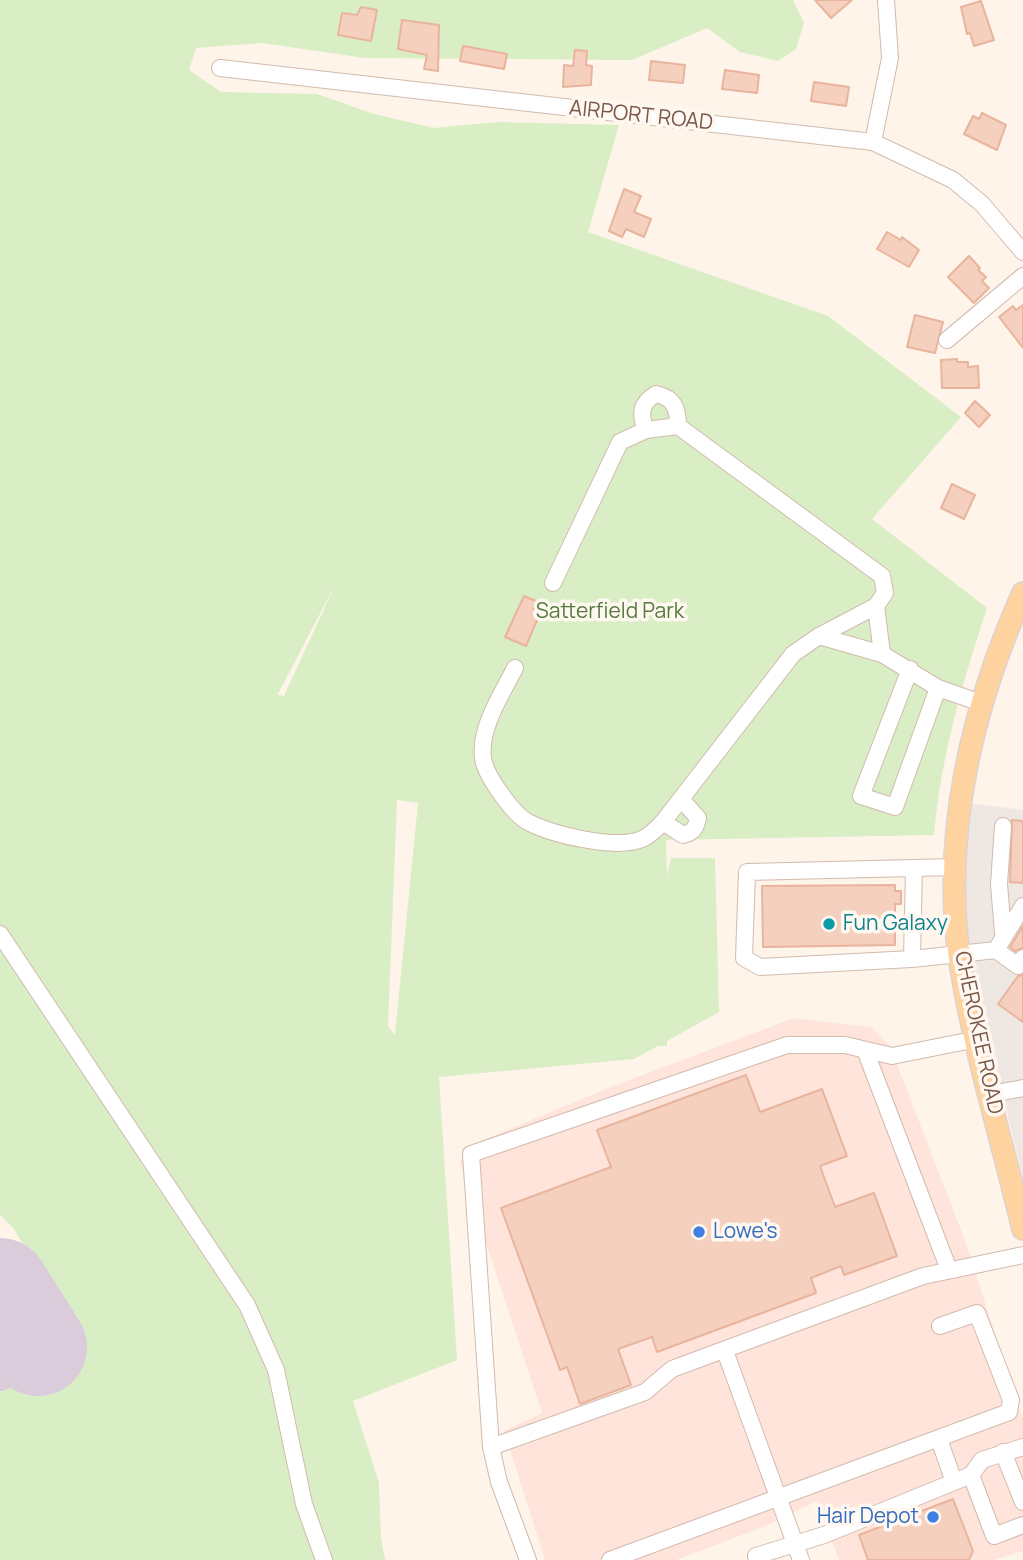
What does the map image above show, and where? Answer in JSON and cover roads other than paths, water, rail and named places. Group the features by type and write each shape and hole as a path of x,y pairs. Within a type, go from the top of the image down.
{"main road":[{"name":"CHEROKEE ROAD","path":"1023,593 981,703 964,783 955,867 959,954 1023,1229"}],"street":[{"path":"873,142 890,58 886,0"},
{"name":"AIRPORT ROAD","path":"220,68 873,142 953,180 982,204 1023,252"},
{"path":"947,340 1023,276"},
{"path":"646,430 641,410 646,400 656,394 667,396 674,402 678,426"},
{"path":"515,668 486,729 483,757 491,780 526,821 569,837 631,843 645,838 663,822 793,654 819,636 876,606 885,593 881,576 678,426 646,430 620,442 553,583"},
{"path":"876,606 882,654"},
{"path":"819,636 882,654 938,688 981,703"},
{"path":"910,669 861,796 895,807 938,688"},
{"path":"663,822 683,835 690,833 696,826 698,818 694,810 681,799"},
{"path":"1003,826 999,884 1003,933"},
{"path":"955,867 747,872 744,958 760,967 912,959 996,950 1018,966 1023,958"},
{"path":"912,959 914,868"},
{"path":"996,950 1003,933 1023,906"},
{"path":"0,934 247,1305 276,1370 304,1504 324,1560"},
{"path":"528,1560 499,1482 491,1447 471,1154 787,1045 845,1045 892,1056 977,1039"},
{"path":"865,1050 949,1270"},
{"path":"991,1094 1023,1088"},
{"path":"491,1447 645,1392 672,1369 923,1276 1023,1255"},
{"path":"610,1560 1004,1415 1011,1407 997,1361 977,1313 940,1326"},
{"path":"725,1351 802,1560"},
{"path":"939,1439 954,1482"},
{"path":"757,1560 756,1556 824,1535 971,1475 982,1460 1023,1447"},
{"path":"1003,1452 1023,1502"},
{"path":"971,1475 994,1536 1023,1525"}],"place":[{"name":"Fun Galaxy","path":"829,924"},
{"name":"Lowe's","path":"699,1232"},
{"name":"Hair Depot","path":"933,1517"}],"park label":[{"name":"Satterfield Park","path":"610,612"}]}
